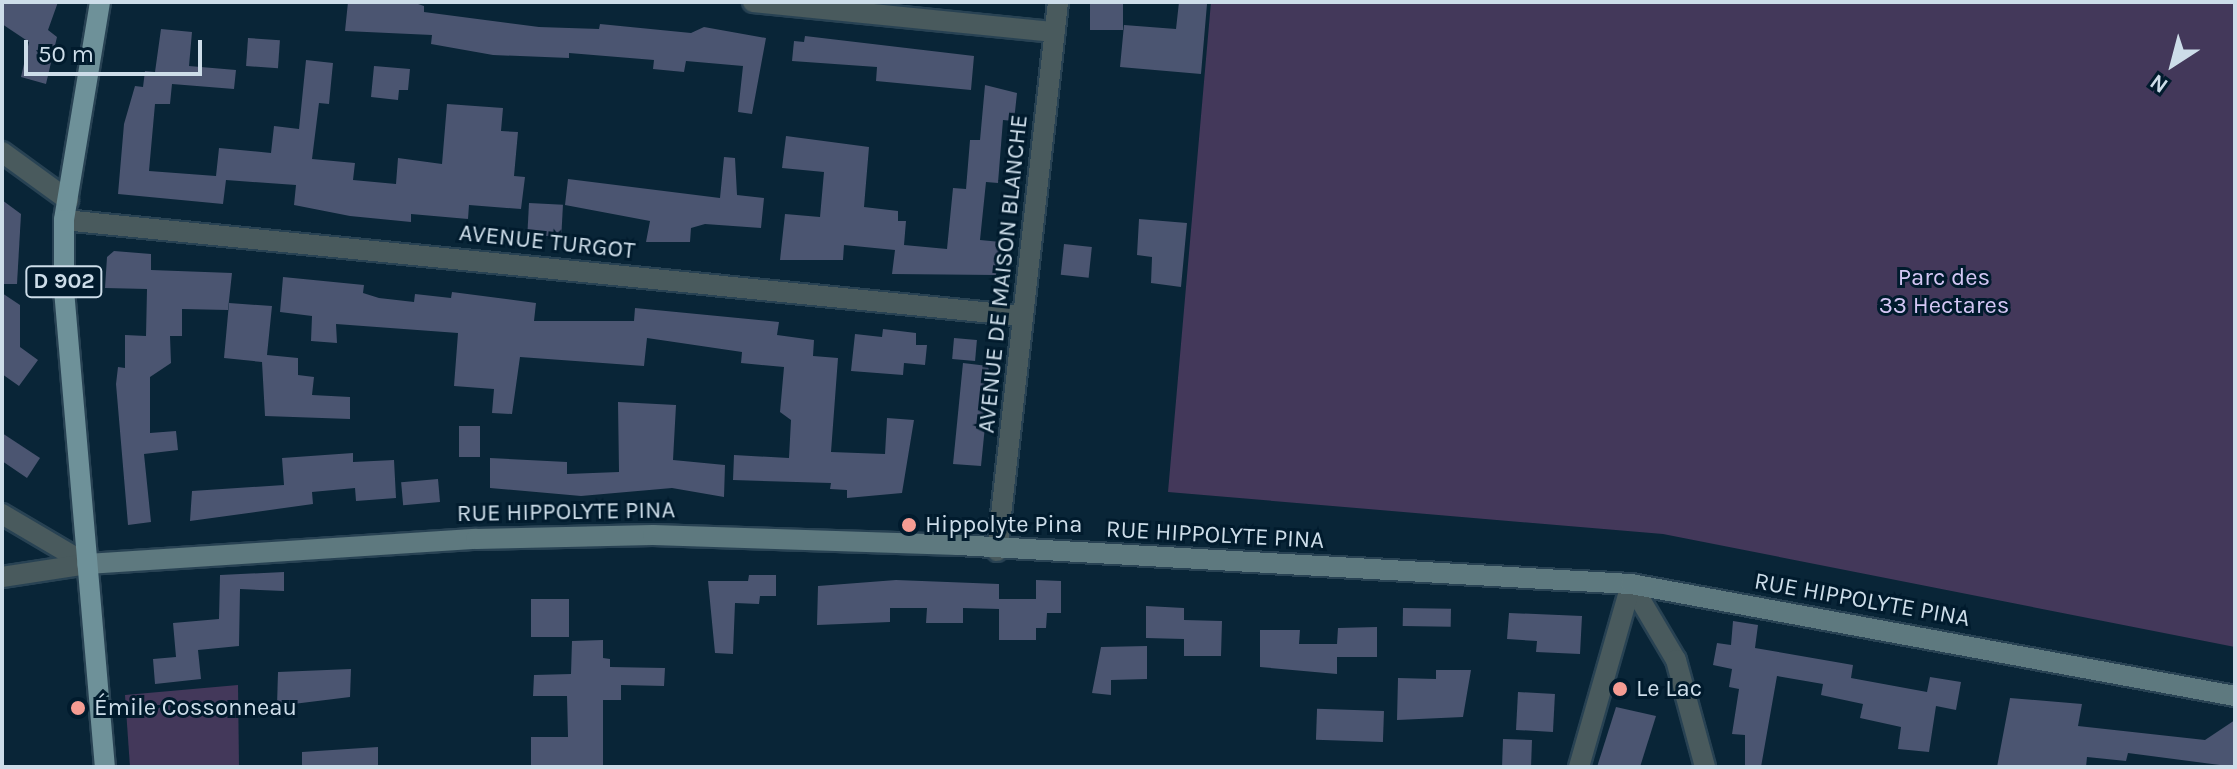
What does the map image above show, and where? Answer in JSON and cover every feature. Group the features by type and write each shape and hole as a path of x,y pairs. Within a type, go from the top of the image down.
{"main road":[{"name":"D 902","path":"100,2 66,210 87,564 105,767"},
{"name":"RUE HIPPOLYTE PINA","path":"87,564 563,537 958,545 997,551 1631,584 2235,696"}],"street":[{"path":"753,2 1055,32"},
{"name":"AVENUE DE MAISON BLANCHE","path":"997,551 1058,2"},
{"path":"2,152 66,210"},
{"name":"AVENUE TURGOT","path":"66,210 1023,316"},
{"path":"2,514 87,564"},
{"path":"2,577 87,564"},
{"path":"1579,767 1631,584"},
{"path":"1631,584 1676,660 1705,767"}],"green space":[{"name":"Parc des 33 Hectares","path":"1211,2 2235,2 2235,647 1663,534 1168,492"},
{"path":"238,685 239,767 130,767 125,695"}],"building":[{"path":"2,2 58,2 48,30 57,37 46,84 21,77 29,42 2,24"},
{"path":"348,2 412,2 424,6 424,12 539,27 599,29 600,24 691,33 704,27 766,38 752,114 738,112 743,66 686,61 684,72 653,69 654,60 569,53 569,58 493,55 431,44 432,35 345,31"},
{"path":"1090,2 1123,2 1123,30 1090,30"},
{"path":"1179,2 1207,4 1201,74 1120,67 1124,25 1176,29"},
{"path":"161,29 192,32 189,66 236,70 234,89 172,84 170,104 155,104 149,171 216,176 219,148 271,153 274,126 299,129 306,60 333,63 329,104 319,103 312,159 355,163 353,180 396,184 398,158 442,164 447,104 503,108 501,131 518,132 514,176 525,177 521,209 469,205 468,219 411,214 411,222 350,216 294,205 296,185 226,180 223,204 118,194 124,124 135,86 143,87 145,71 155,72"},
{"path":"805,36 974,56 971,90 876,81 877,67 792,61 794,41 804,42"},
{"path":"248,38 280,40 278,68 246,66"},
{"path":"374,66 410,69 408,90 399,90 398,100 371,97"},
{"path":"985,85 1017,93 1014,121 1003,120 998,183 986,182 980,240 1001,242 996,275 892,274 895,250 844,245 843,260 780,260 785,214 820,217 824,172 782,168 786,136 869,147 864,207 898,211 898,221 906,221 904,245 947,249 953,188 966,189 970,140 980,140"},
{"path":"724,157 735,158 737,195 764,198 761,228 705,224 691,228 690,242 646,242 650,221 565,205 568,179 720,198"},
{"path":"2,200 21,214 17,284 2,284"},
{"path":"529,203 563,205 561,237 527,235"},
{"path":"1139,219 1187,223 1181,287 1151,283 1152,257 1137,255"},
{"path":"1064,244 1092,247 1089,278 1061,275"},
{"path":"114,251 151,254 151,270 232,273 228,310 182,309 182,336 170,336 171,363 150,377 150,433 176,431 178,450 144,454 151,522 128,525 116,384 118,367 125,368 125,335 146,336 147,289 105,288 107,257"},
{"path":"283,277 364,285 363,293 414,302 415,294 451,298 452,292 536,303 534,321 634,321 635,308 779,322 777,335 814,340 813,356 838,358 831,452 885,454 887,418 914,420 902,493 847,498 847,490 830,489 831,483 733,480 734,455 789,458 791,420 780,412 784,367 741,363 742,352 647,338 644,366 520,357 512,414 492,413 494,389 454,386 458,333 336,324 337,343 311,341 312,316 280,312"},
{"path":"2,293 20,305 20,347 38,360 19,386 2,374"},
{"path":"229,303 272,306 267,355 298,358 298,375 314,377 312,395 350,397 350,419 265,416 262,362 224,358"},
{"path":"883,329 916,333 916,345 927,345 925,365 904,363 903,375 851,371 855,334 882,337"},
{"path":"954,338 977,340 975,361 952,359"},
{"path":"963,363 988,366 990,376 981,466 953,464"},
{"path":"618,402 676,405 673,460 725,465 724,497 672,488 581,496 490,488 490,458 567,462 567,474 619,472"},
{"path":"459,426 480,426 480,457 459,457"},
{"path":"2,433 40,458 27,478 2,461"},
{"path":"353,453 353,462 394,460 396,498 356,501 355,488 312,492 313,504 190,521 192,491 284,485 282,458"},
{"path":"438,479 440,502 403,505 401,482"},
{"path":"284,572 284,591 240,589 239,646 198,650 201,679 155,684 153,659 176,657 173,623 219,619 220,575"},
{"path":"749,575 776,575 776,596 760,596 759,604 735,603 733,654 715,653 708,581 748,581"},
{"path":"896,580 999,584 999,599 1036,599 1036,580 1061,581 1061,613 1047,613 1046,628 1036,628 1036,640 999,640 999,609 963,608 963,623 926,623 927,608 890,608 890,622 817,625 818,586"},
{"path":"531,599 569,599 569,637 531,637"},
{"path":"1146,606 1184,608 1184,620 1222,621 1221,656 1184,656 1184,639 1146,638"},
{"path":"1403,608 1451,609 1451,627 1403,626"},
{"path":"1509,613 1582,616 1580,654 1536,652 1537,641 1507,639"},
{"path":"1733,621 1758,625 1755,648 1853,665 1851,678 1927,692 1930,677 1961,682 1956,710 1936,706 1929,752 1898,749 1901,727 1860,718 1863,704 1821,695 1823,684 1777,676 1761,767 1745,767 1745,735 1732,734 1739,689 1729,687 1732,669 1713,665 1717,643 1731,645"},
{"path":"1377,627 1377,657 1337,657 1337,674 1260,667 1260,630 1300,630 1299,644 1337,644 1338,628"},
{"path":"603,640 603,658 610,659 610,667 665,668 664,686 621,685 621,700 603,700 603,767 531,767 531,737 568,737 567,696 533,696 534,675 571,674 572,641"},
{"path":"1147,646 1147,679 1111,680 1111,695 1092,693 1101,647"},
{"path":"351,669 350,697 277,706 278,672"},
{"path":"1436,670 1471,670 1463,717 1397,720 1398,678 1436,679"},
{"path":"1518,692 1555,694 1553,732 1516,730"},
{"path":"2010,698 2082,704 2078,726 2205,740 2235,720 2235,767 2128,753 2126,761 2087,757 2086,767 1997,767"},
{"path":"1616,707 1656,716 1640,767 1597,767"},
{"path":"1317,709 1384,711 1383,742 1316,740"},
{"path":"1503,739 1532,740 1531,767 1502,767"},
{"path":"378,747 378,767 302,767 302,752"}],"place":[{"name":"Hippolyte Pina","path":"909,525"},
{"name":"Le Lac","path":"1620,689"},
{"name":"Émile Cossonneau","path":"78,708"}]}
